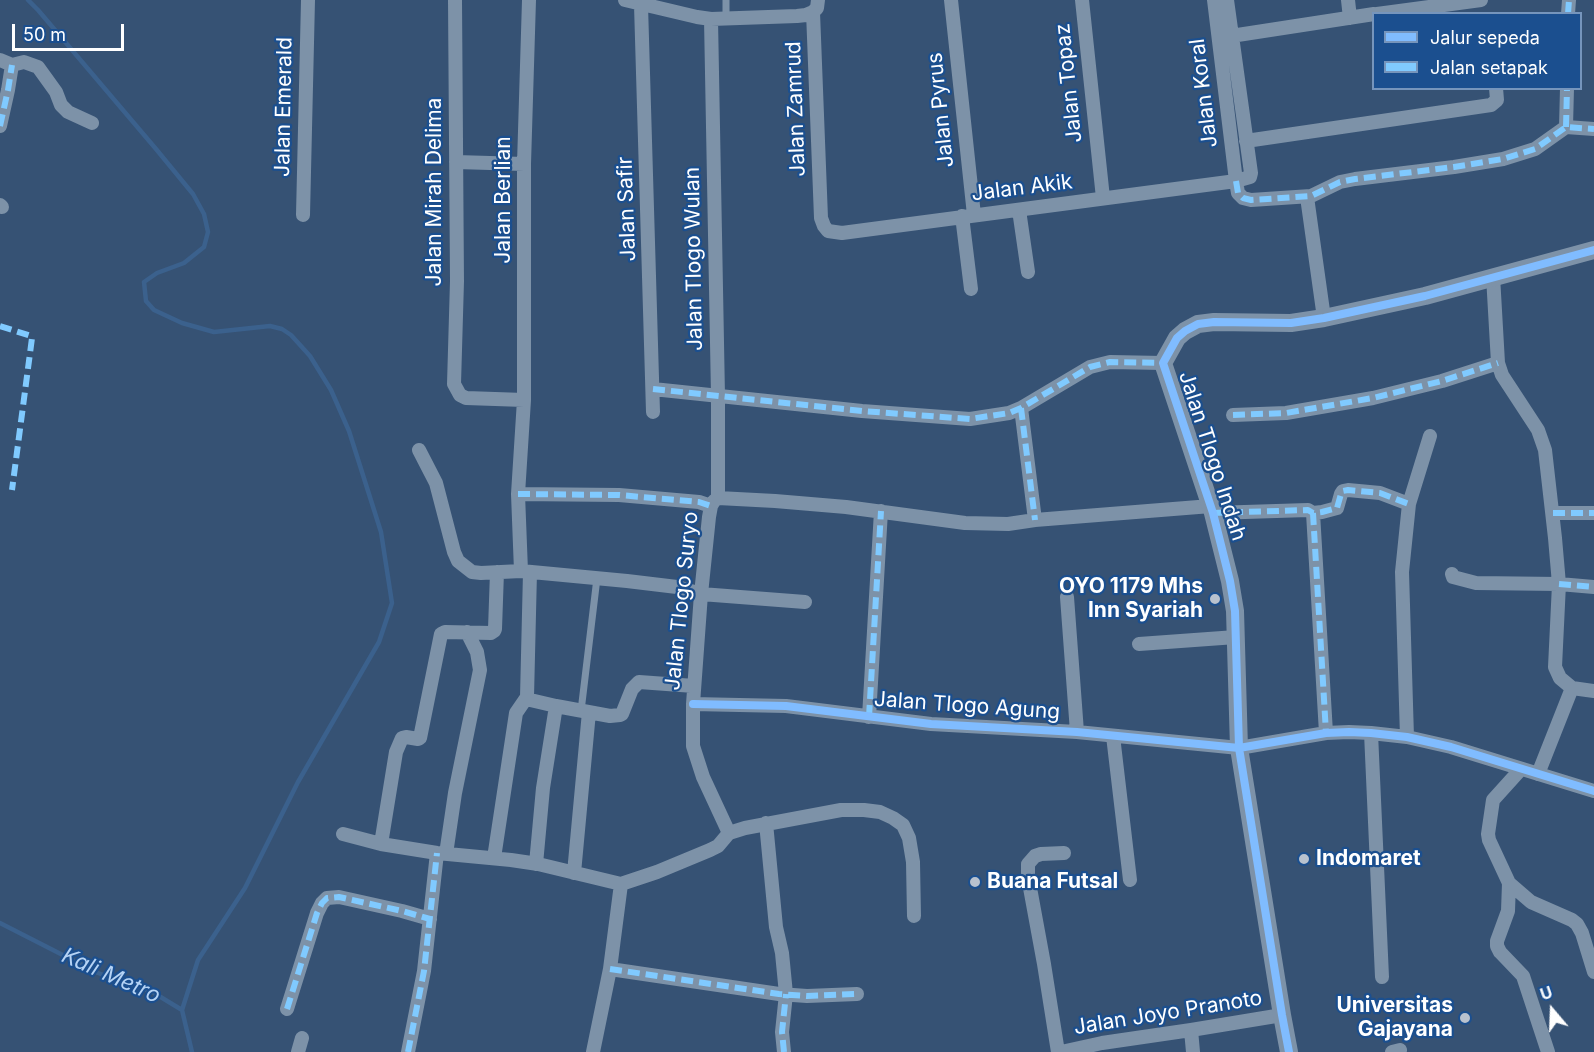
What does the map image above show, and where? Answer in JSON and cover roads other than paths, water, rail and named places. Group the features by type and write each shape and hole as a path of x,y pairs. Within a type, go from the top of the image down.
{"street":[{"name":"Jalan Emerald","path":"303,215 308,0"},
{"name":"Jalan Mirah Delima","path":"455,0 457,281 454,384 460,395 466,398 524,400"},
{"name":"Jalan Berlian","path":"526,699 526,572 518,494 524,400 524,164 529,0"},
{"path":"625,0 711,20 798,16 815,6"},
{"name":"Jalan Pyrus","path":"951,0 968,216 971,289"},
{"name":"Jalan Topaz","path":"1082,0 1103,198"},
{"name":"Jalan Koral","path":"1214,0 1236,181"},
{"path":"1227,0 1251,173 1250,177 1236,181 1238,193 1243,198 1251,200 1307,197 1355,179 1503,159 1535,149 1566,127 1594,129"},
{"path":"1348,0 1350,18"},
{"path":"1389,12 1481,0"},
{"name":"Jalan Safir","path":"641,5 653,412"},
{"name":"Jalan Zamrud","path":"815,6 821,218"},
{"path":"1232,36 1372,14"},
{"name":"Jalan Tlogo Wulan","path":"711,20 718,396 714,502"},
{"path":"0,126 8,90 6,62 24,62 38,67 56,92 61,105 68,112 92,123"},
{"path":"1246,141 1491,105 1497,100 1496,90"},
{"path":"1566,127 1567,90"},
{"path":"456,162 524,164"},
{"name":"Jalan Akik","path":"821,218 828,231 842,233 1236,181"},
{"path":"1307,197 1323,318"},
{"path":"1019,210 1028,272"},
{"name":"Jalan Tlogo Indah","path":"1289,1052 1239,748 1235,611 1230,581 1212,509 1163,363 1177,338 1198,324 1214,322 1291,323 1323,318 1425,296 1594,250"},
{"path":"1493,276 1498,363 1502,375 1529,414 1542,439 1553,513 1559,584 1555,667 1560,678 1572,687 1594,691"},
{"path":"653,388 862,411 970,419 1009,413 1021,408 1090,367 1110,362 1163,363"},
{"path":"1233,415 1286,413 1373,398 1442,381 1498,363"},
{"path":"1021,408 1035,520"},
{"path":"1407,737 1402,572 1409,504 1431,436"},
{"path":"419,450 436,483 454,552 458,561 472,572 526,572 597,578 678,586 701,594 805,602"},
{"path":"1326,734 1313,513 1337,508 1343,491 1348,490 1384,494 1409,504"},
{"path":"518,494 619,495 714,502"},
{"name":"Jalan Tlogo Suryo","path":"729,833 693,746 693,704 701,594 714,502 799,503 881,511 965,523 1008,524 1035,520 1212,509 1308,510 1313,513"},
{"path":"869,717 881,511"},
{"path":"1553,513 1594,513"},
{"path":"381,844 396,752 403,737 420,738 441,634 445,632 491,633 495,629 497,572"},
{"path":"1452,574 1453,577 1476,583 1559,584 1594,587"},
{"path":"1067,597 1077,732"},
{"path":"408,1052 424,971 442,853 480,670 477,652 467,632"},
{"path":"1139,644 1236,637"},
{"path":"494,858 516,712 526,699 609,716 622,714 632,688 639,682 694,686"},
{"path":"1538,774 1572,687"},
{"name":"Jalan Tlogo Agung","path":"693,704 786,706 931,724 1077,732 1239,748 1326,734 1371,733 1407,737 1451,747 1594,791"},
{"path":"536,864 543,788 556,706"},
{"path":"574,873 585,711"},
{"path":"1371,733 1382,977"},
{"path":"1113,736 1130,880"},
{"path":"1521,769 1493,800 1489,840 1509,883 1531,902 1577,924 1594,972"},
{"path":"343,834 381,844 536,864 621,884 710,850 718,846 729,833 841,810 880,812 903,825 909,837 913,862 914,916"},
{"path":"766,824 776,927 782,953 786,994 782,1032 784,1052"},
{"path":"1059,1052 1028,877 1028,864 1035,856 1041,854 1064,853"},
{"path":"1509,883 1508,911 1497,946 1523,976 1548,1052"},
{"path":"593,1052 610,969 621,884"},
{"path":"287,1009 317,913 327,898 339,897 402,911 430,920"},
{"path":"1508,911 1531,902"},
{"path":"610,969 756,992 807,996 857,993"},
{"name":"Jalan Joyo Pranoto","path":"1059,1052 1102,1043 1282,1016"},
{"path":"1191,1030 1193,1052"}],"lane":[{"path":"726,0 726,18"},
{"path":"585,711 597,578"}],"waterway":[{"path":"28,0 156,149 193,194 204,214 208,232 204,247 184,263 157,273 144,282 146,301 154,310 182,323 214,332 270,326 282,329 291,335 310,356 331,390 349,431 381,532 392,603 379,642 298,782 245,888 198,960 182,1010"},
{"name":"Kali Metro","path":"0,923 98,973 154,993 182,1010 192,1052"}],"place":[{"name":"OYO 1179 Mhs Inn Syariah","path":"1215,599"},
{"name":"Indomaret","path":"1304,859"},
{"name":"Buana Futsal","path":"975,882"},
{"name":"Universitas Gajayana","path":"1465,1018"}]}
